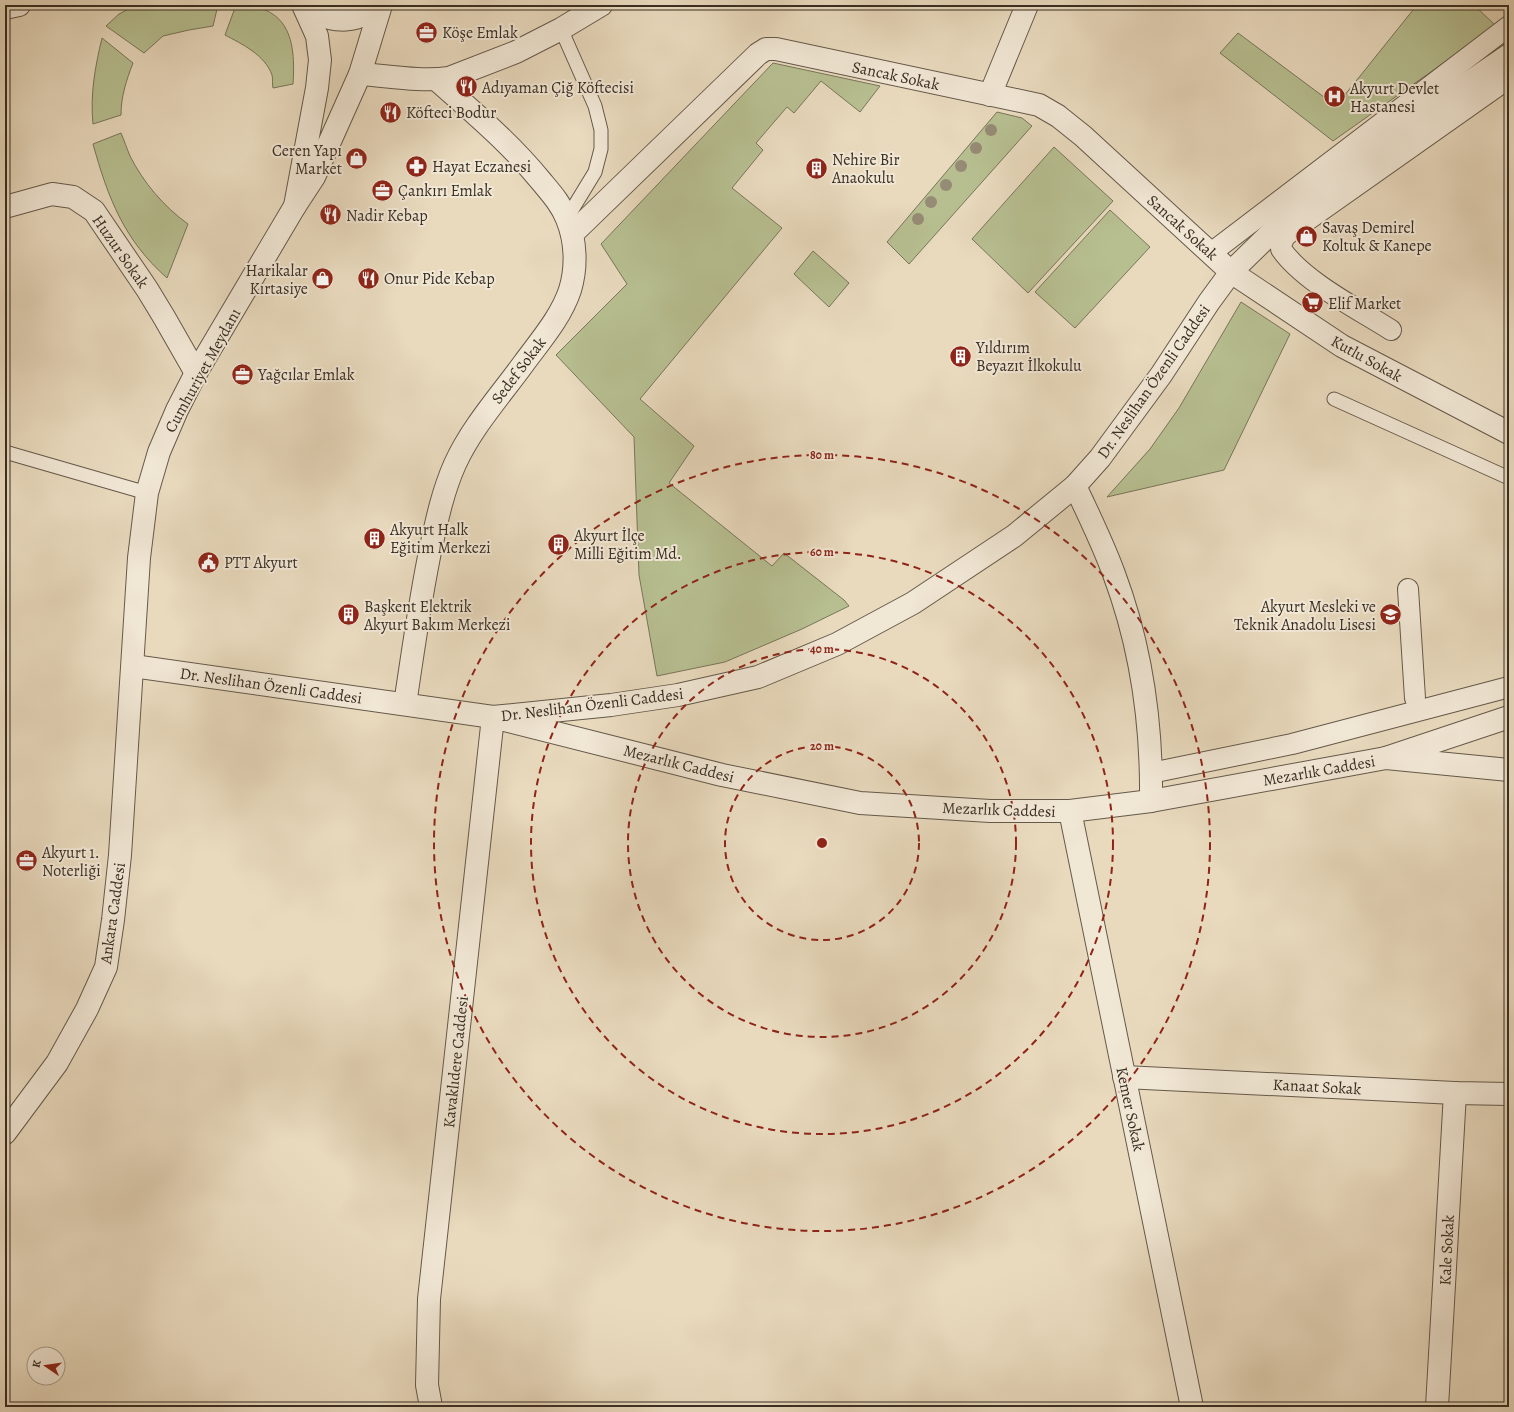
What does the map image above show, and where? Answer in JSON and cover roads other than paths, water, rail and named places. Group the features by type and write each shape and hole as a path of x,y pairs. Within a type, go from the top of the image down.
{"street":[{"path":"5,8 19,5"},
{"name":"Cumhuriyet Meydanı","path":"295,206 317,88 320,60 316,36 303,5"},
{"path":"306,5 312,11 327,18 344,20 361,16 376,5"},
{"name":"Cumhuriyet Meydanı","path":"133,666 139,558 147,493 159,452 177,410 196,373 295,206 314,177 360,74 381,5"},
{"path":"360,74 437,80 449,78 516,52 561,29 601,5"},
{"path":"990,95 1027,5"},
{"path":"1211,252 1509,26"},
{"name":"Sancak Sokak","path":"569,226 758,54 766,49 776,49 1039,105 1058,116 1083,136 1231,272"},
{"name":"Dr. Neslihan Özenli Caddesi","path":"133,666 494,717 611,705 678,695 758,677 836,644 913,603 1014,536 1075,486 1100,458 1161,376 1209,302 1231,272 1276,228 1321,191 1422,115 1509,55"},
{"path":"1391,330 1324,288 1297,267 1281,249 1285,236 1509,78"},
{"name":"Sedef Sokak","path":"405,704 426,573 439,511 455,465 479,422 523,365 560,313 570,289 575,265 569,226 559,202 512,148 437,80"},
{"name":"Huzur Sokak","path":"5,207 52,194 73,197 94,211 144,284 196,373"},
{"name":"Kutlu Sokak","path":"1231,272 1342,346 1509,433"},
{"path":"1075,486 1096,530 1115,576 1129,623 1139,667 1146,711 1151,773 1151,801"},
{"path":"1408,589 1415,698"},
{"name":"Ankara Caddesi","path":"5,1133 57,1063 87,1010 106,967 120,855 133,666"},
{"path":"1151,773 1292,744 1509,688"},
{"name":"Mezarlık Caddesi","path":"494,717 722,775 860,802 990,810 1070,811 1151,801 1386,758 1509,770"},
{"name":"Kavaklıdere Caddesi","path":"432,1407 427,1385 429,1299 494,717"},
{"path":"1386,758 1509,717"},
{"name":"Kemer Sokak","path":"1070,811 1192,1407"},
{"name":"Kanaat Sokak","path":"1124,1077 1455,1093 1509,1094"},
{"name":"Kale Sokak","path":"1437,1407 1455,1093"}],"lane":[{"path":"561,29 595,106 601,130 601,149 595,172 569,226"},
{"path":"1334,399 1509,478"},
{"path":"5,452 147,493"}],"place":[{"name":"Köşe Emlak","path":"427,32"},
{"name":"Adıyaman Çiğ Köftecisi","path":"466,87"},
{"name":"Akyurt Devlet Hastanesi","path":"1335,97"},
{"name":"Köfteci Bodur","path":"391,112"},
{"name":"Ceren Yapı Market","path":"357,159"},
{"name":"Hayat Eczanesi","path":"416,166"},
{"name":"Nehire Bir Anaokulu","path":"817,168"},
{"name":"Çankırı Emlak","path":"383,190"},
{"name":"Nadir Kebap","path":"330,215"},
{"name":"Savaş Demirel Koltuk & Kanepe","path":"1306,236"},
{"name":"Onur Pide Kebap","path":"368,278"},
{"name":"Harikalar Kırtasiye","path":"323,279"},
{"name":"Elif Market","path":"1313,303"},
{"name":"Yıldırım Beyazıt İlkokulu","path":"960,356"},
{"name":"Yağcılar Emlak","path":"242,374"},
{"name":"Akyurt Halk Eğitim Merkezi","path":"375,538"},
{"name":"Akyurt İlçe Milli Eğitim Md.","path":"559,544"},
{"name":"PTT Akyurt","path":"208,562"},
{"name":"Başkent Elektrik Akyurt Bakım Merkezi","path":"348,615"},
{"name":"Akyurt Mesleki ve Teknik Anadolu Lisesi","path":"1391,615"},
{"name":"Akyurt 1. Noterliği","path":"26,861"}]}
